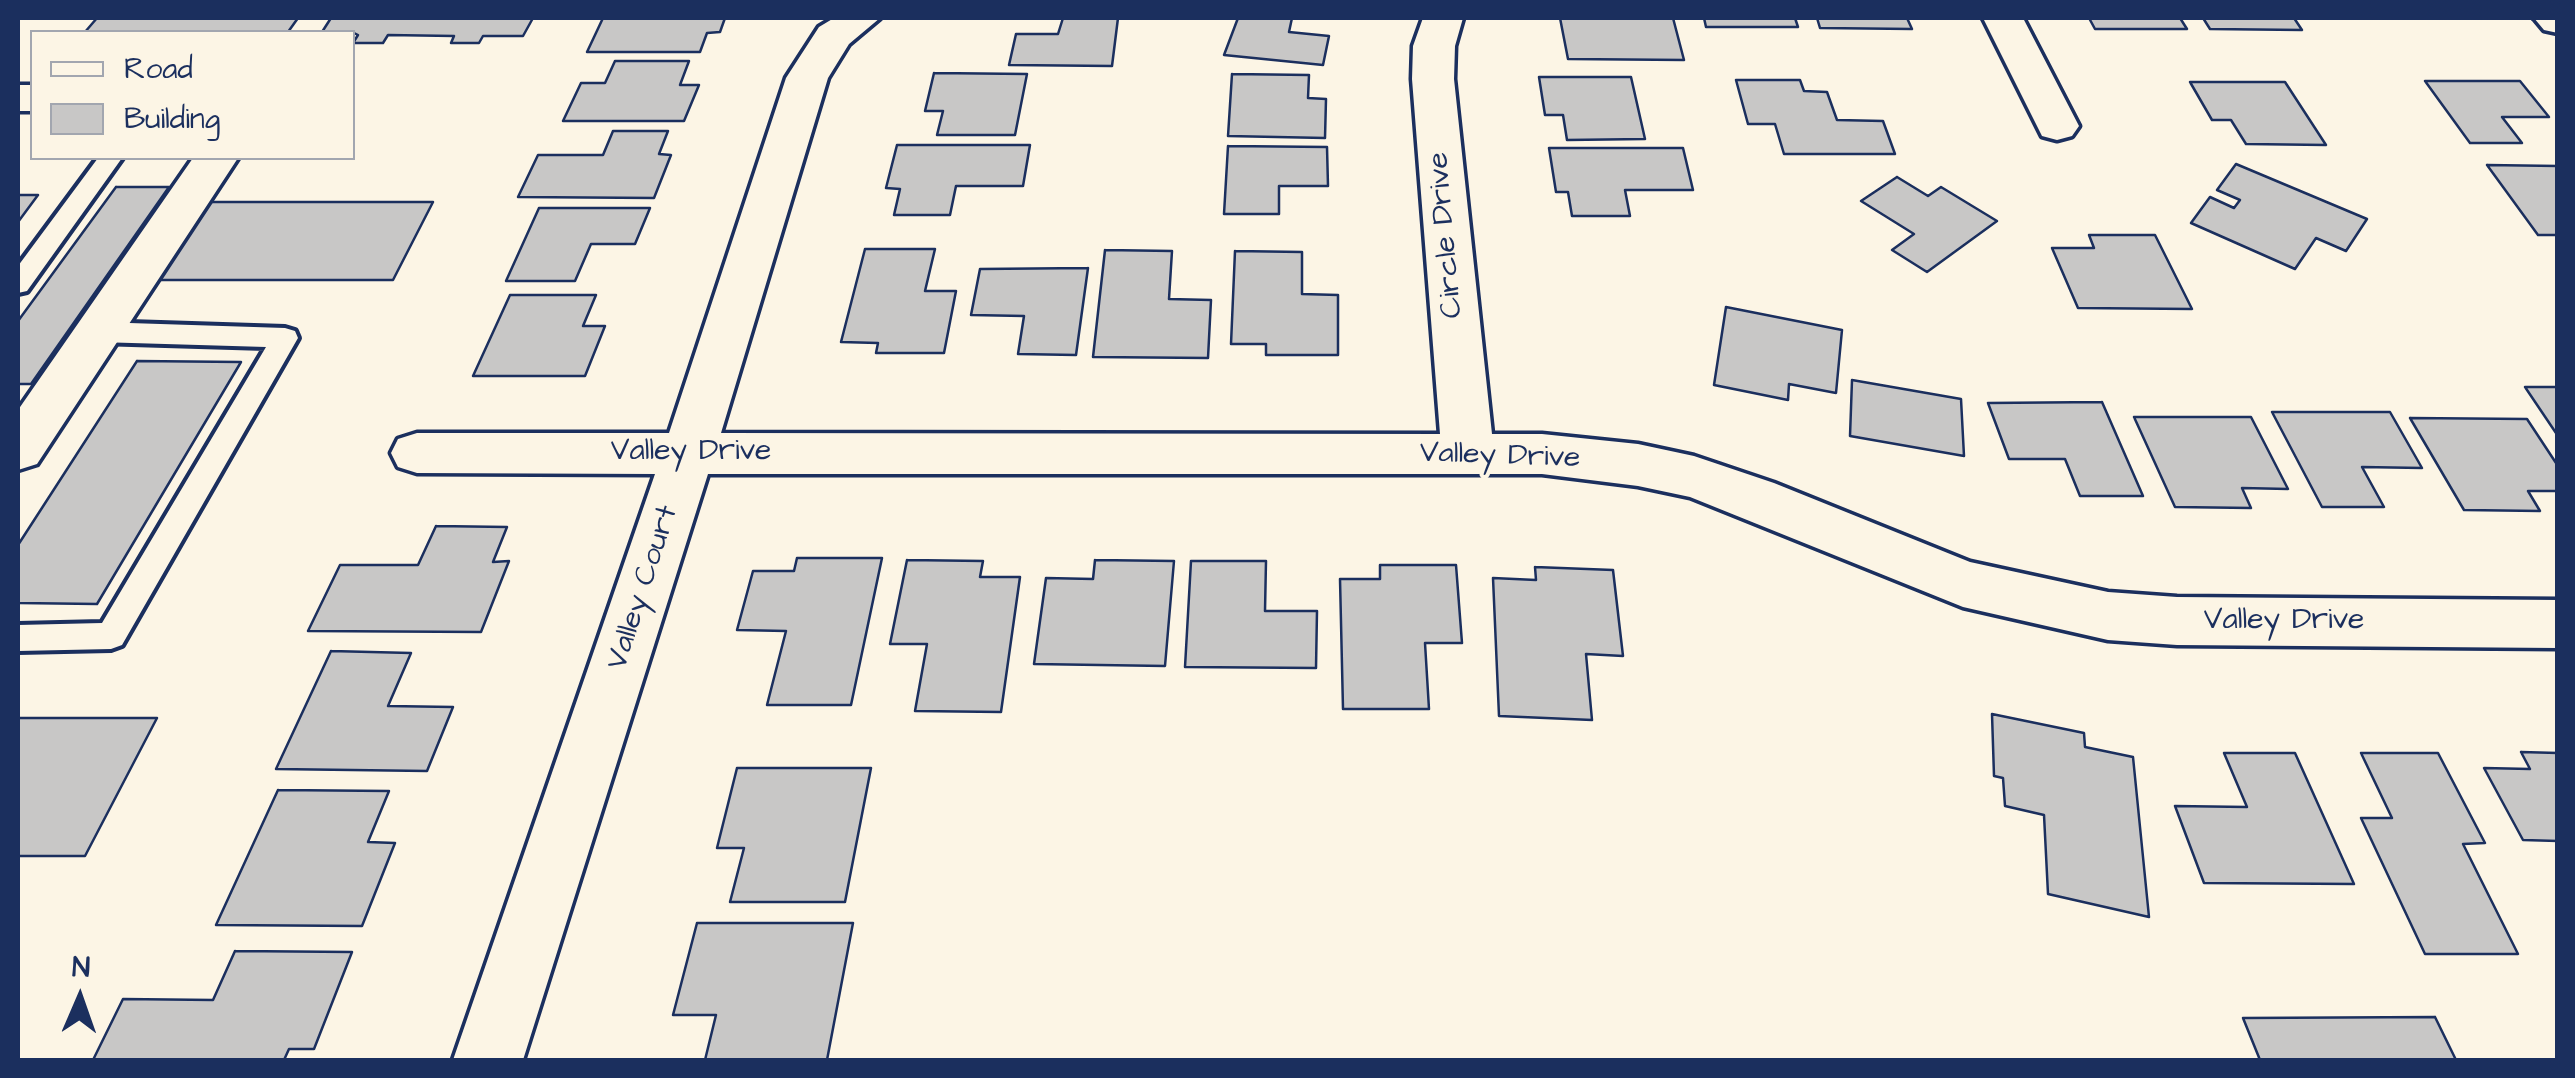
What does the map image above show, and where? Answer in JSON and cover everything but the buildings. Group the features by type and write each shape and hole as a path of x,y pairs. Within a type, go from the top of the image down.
{"street":[{"name":"Valley Court","path":"488,1060 689,452 807,78 834,36 860,18"},
{"name":"Circle Drive","path":"1443,18 1434,46 1433,79 1468,454"},
{"path":"2003,18 2057,126"},
{"path":"18,450 215,160"},
{"name":"Valley Drive","path":"418,453 1468,454 1592,459 1694,478 1755,498 1963,584 2108,616 2177,621 2558,624"}],"lane":[{"path":"18,284 109,160"},
{"path":"18,638 111,636 285,338 98,332"}]}
